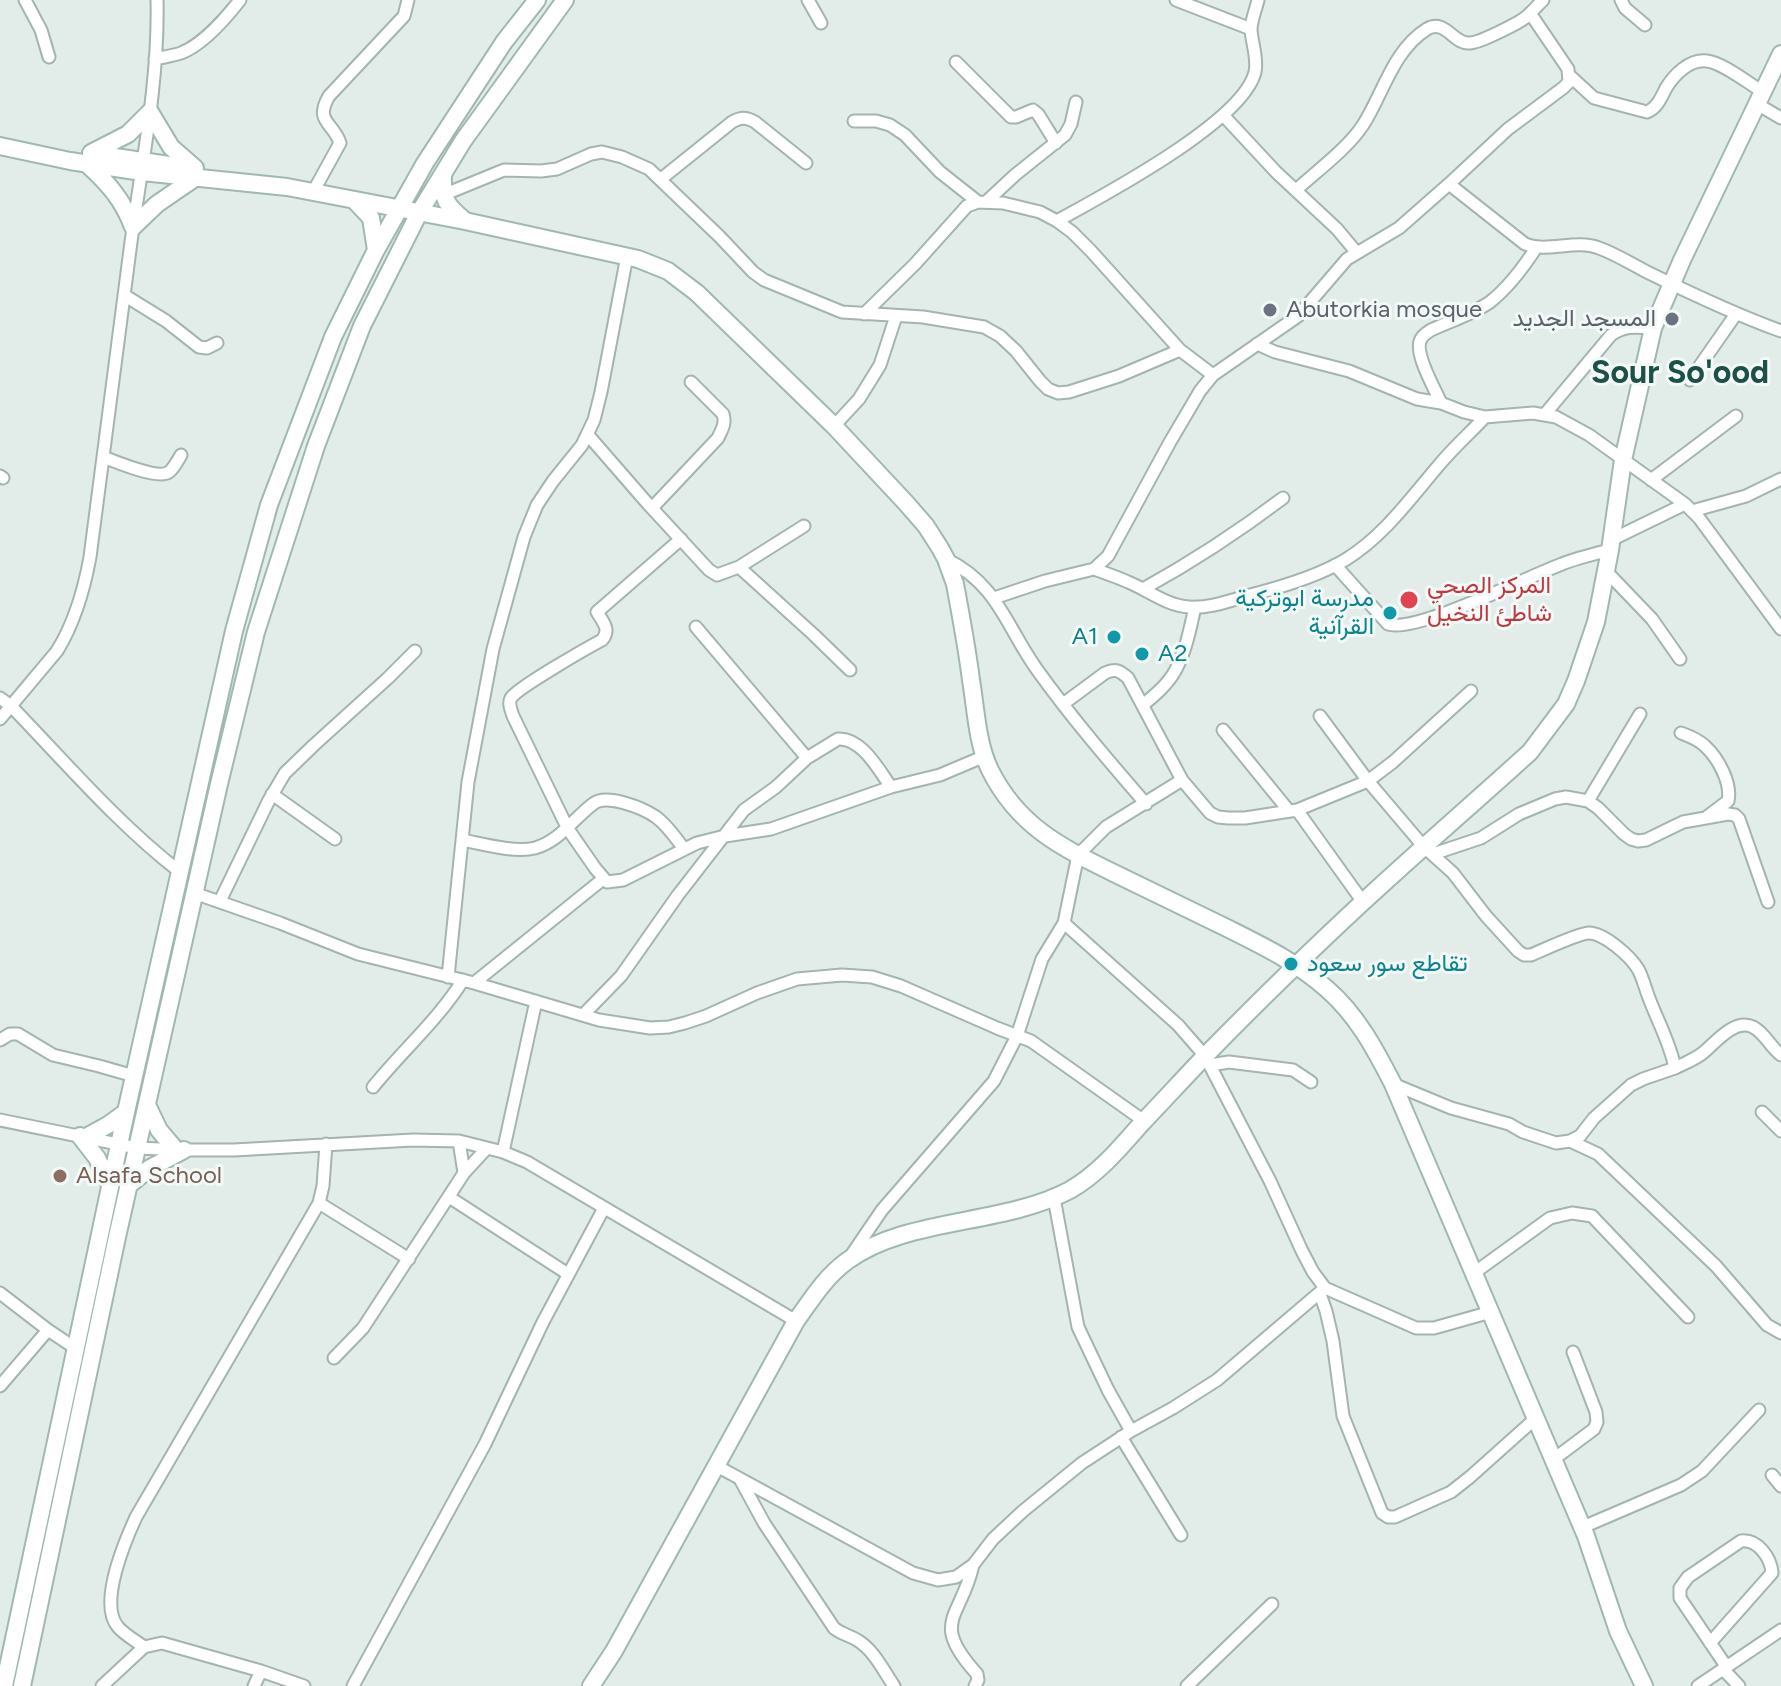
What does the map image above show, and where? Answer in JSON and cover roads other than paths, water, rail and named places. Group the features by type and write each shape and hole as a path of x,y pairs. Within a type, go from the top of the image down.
{"street":[{"path":"25,0 41,30 49,57"},
{"path":"0,719 65,639 78,608 90,557 150,112 157,0"},
{"path":"155,59 189,49 240,0"},
{"path":"313,192 340,143 323,117 325,104 404,16 408,0"},
{"path":"4,1686 134,1076 234,631 269,505 333,337 376,250 425,163 504,42 537,0"},
{"path":"22,1686 137,1148 256,632 316,446 362,326 419,213 463,141 565,0"},
{"path":"808,0 821,23"},
{"path":"1176,0 1251,29"},
{"path":"1057,221 1182,147 1223,115 1248,88 1255,73 1251,29 1258,0"},
{"path":"1296,190 1362,127 1386,79 1416,38 1428,28 1441,27 1470,44 1523,20 1543,0"},
{"path":"1621,0 1625,8 1645,25"},
{"path":"994,598 1094,569 1108,556 1170,442 1213,375 1298,316 1347,259 1399,228 1508,129 1569,82 1568,69 1530,13"},
{"path":"848,1260 901,1236 1005,1213 1054,1198 1090,1177 1363,902 1428,850 1530,752 1566,704 1596,622 1623,460 1653,328 1781,54"},
{"path":"1569,75 1594,98 1647,112 1655,108 1678,72 1687,66 1707,61 1720,67 1781,118"},
{"path":"956,62 1011,117 1033,110 1038,114 1056,143"},
{"path":"982,202 1065,135 1076,102"},
{"path":"88,158 128,134 150,112"},
{"path":"150,112 171,147 196,174"},
{"path":"1223,115 1357,253"},
{"path":"661,179 741,118 755,122 806,163"},
{"path":"854,121 876,121 890,125 905,135 940,172 982,202"},
{"path":"0,146 313,192 627,256 653,264 680,279 746,340 834,426 906,503 926,526 946,559 955,584 985,756 998,785 1030,825 1078,855 1298,966 1352,1013 1393,1084 1583,1527 1618,1631 1644,1686"},
{"path":"443,195 504,170 557,169 602,152 649,169 764,280 842,312 923,317 984,327 1000,336 1048,389 1058,393 1119,376 1180,350"},
{"path":"88,158 115,192 133,227"},
{"path":"133,227 196,174"},
{"path":"443,175 443,195 451,209 465,221"},
{"path":"1449,184 1525,244 1536,248 1554,245 1601,249 1736,314 1781,331"},
{"path":"354,200 371,218 376,250"},
{"path":"864,314 967,206 982,202 1003,203 1040,212 1072,232 1180,350 1213,375"},
{"path":"1441,403 1422,362 1419,341 1431,330 1488,303 1510,284 1536,248"},
{"path":"448,977 468,782 493,649 524,537 537,505 588,435 601,392 627,256"},
{"path":"124,295 166,321 199,347 207,348 217,343"},
{"path":"1690,380 1736,314"},
{"path":"834,426 859,399 880,365 896,316"},
{"path":"1545,414 1611,335 1628,326 1653,328"},
{"path":"1257,344 1275,352 1349,371 1417,399 1441,403 1464,412 1485,417 1545,414 1556,417 1589,435 1688,508 1728,555 1781,629"},
{"path":"652,508 718,438 723,428 723,414 691,382"},
{"path":"1651,480 1736,416"},
{"path":"1094,569 1174,605 1195,607 1260,592 1320,572 1365,546 1485,417"},
{"path":"588,435 709,570 717,575 739,567 804,526"},
{"path":"103,457 162,475 170,471 181,455"},
{"path":"1335,565 1388,624 1404,626 1449,611 1610,545 1688,508 1746,496 1781,479"},
{"path":"1143,589 1185,566 1283,498"},
{"path":"681,539 597,612 607,631 602,640 511,697 513,716 568,829 607,882 623,880 697,843 771,829 891,787 940,775 985,756"},
{"path":"946,559 981,581 1035,667 1085,733 1146,804"},
{"path":"739,567 850,670"},
{"path":"1605,570 1652,619 1680,659"},
{"path":"1143,705 1175,673 1195,607"},
{"path":"696,627 807,758"},
{"path":"220,901 285,773 415,651"},
{"path":"1063,704 1112,670 1119,670 1128,678 1182,780 1210,813 1218,817 1245,818 1293,811 1368,781 1471,691"},
{"path":"0,698 136,836 180,872"},
{"path":"1588,801 1640,714"},
{"path":"1320,716 1368,781 1428,850 1453,873 1507,940 1524,955 1590,933 1598,934 1629,956 1640,972 1665,1031 1675,1068"},
{"path":"1223,730 1293,811 1363,902"},
{"path":"1681,733 1706,747 1729,786 1728,801 1708,817"},
{"path":"583,1015 621,976 678,895 744,810 776,787 807,758 838,739 852,741 879,769 891,787"},
{"path":"591,1686 614,1651 796,1321 822,1285 848,1260 882,1210 994,1081 1017,1036 1042,959 1064,923 1078,855 1106,827 1182,780"},
{"path":"272,794 335,839"},
{"path":"1428,850 1481,838 1519,814 1566,797 1588,801 1624,834 1638,841 1683,822 1735,815 1768,902"},
{"path":"462,840 519,850 533,849 547,844 568,829 595,802 602,800 629,804 657,817 684,849"},
{"path":"373,1087 469,982 603,879"},
{"path":"194,893 358,954 625,1025 669,1027 706,1016 797,979 828,975 872,977 901,986 1031,1041 1144,1121"},
{"path":"1064,923 1178,1025 1208,1060 1322,1291 1333,1341 1343,1416 1382,1513 1395,1517 1451,1492 1536,1418"},
{"path":"503,1152 536,1001"},
{"path":"1393,1084 1451,1108 1500,1121 1556,1143 1580,1136 1594,1118 1631,1085 1703,1053 1718,1039 1740,1026 1749,1025 1757,1030 1781,1055"},
{"path":"0,1040 10,1034 18,1034 53,1055 134,1076"},
{"path":"1208,1060 1293,1070 1311,1082"},
{"path":"148,1107 159,1130 180,1150"},
{"path":"83,1137 126,1112"},
{"path":"1762,1112 1781,1131"},
{"path":"0,1120 137,1148 234,1150 413,1140 459,1141 503,1152 527,1162 796,1321"},
{"path":"83,1137 110,1185"},
{"path":"459,1141 464,1173"},
{"path":"1570,1141 1598,1154 1716,1266 1767,1325 1781,1333"},
{"path":"144,1647 117,1626 111,1611 113,1579 121,1549 136,1517 319,1203 326,1144"},
{"path":"334,1358 363,1328 464,1173 487,1148"},
{"path":"129,1185 180,1150"},
{"path":"449,1197 568,1274"},
{"path":"1054,1198 1078,1327 1126,1434 1181,1535"},
{"path":"319,1203 409,1259"},
{"path":"353,1686 485,1444 543,1322 604,1208"},
{"path":"1474,1273 1550,1218 1572,1213 1592,1216 1688,1317"},
{"path":"1322,1291 1416,1328 1434,1328 1491,1312"},
{"path":"715,1465 913,1573 938,1580 956,1577 973,1565 993,1539 1023,1511 1082,1463 1217,1380 1322,1291"},
{"path":"0,1293 75,1348"},
{"path":"0,1386 48,1330"},
{"path":"1554,1459 1594,1429 1597,1422 1573,1352"},
{"path":"1583,1527 1681,1485 1702,1471 1759,1410"},
{"path":"1772,1475 1781,1486"},
{"path":"740,1479 764,1523 834,1628 871,1651 894,1686"},
{"path":"1710,1643 1772,1573 1770,1563 1756,1544 1749,1540 1741,1541 1688,1577 1680,1588 1680,1598 1724,1667 1739,1686"},
{"path":"973,1565 968,1586 951,1623 956,1646 977,1674 975,1686"},
{"path":"1187,1686 1272,1604"},
{"path":"1698,1686 1781,1630"},
{"path":"102,1686 144,1647 162,1643 304,1686"},
{"path":"254,1686 261,1671"}],"place":[{"name":"Abutorkia mosque","path":"1270,310"},
{"name":"المسجد الجديد","path":"1672,319"},
{"name":"المركز الصحي شاطئ النخيل","path":"1409,600"},
{"name":"مدرسة ابوتركية القرآنية","path":"1390,613"},
{"name":"A1","path":"1114,637"},
{"name":"A2","path":"1142,654"},
{"name":"تقاطع سور سعود","path":"1291,964"},
{"name":"Alsafa School","path":"60,1176"}],"district":[{"name":"Sour So'ood","path":"1680,374"}]}
